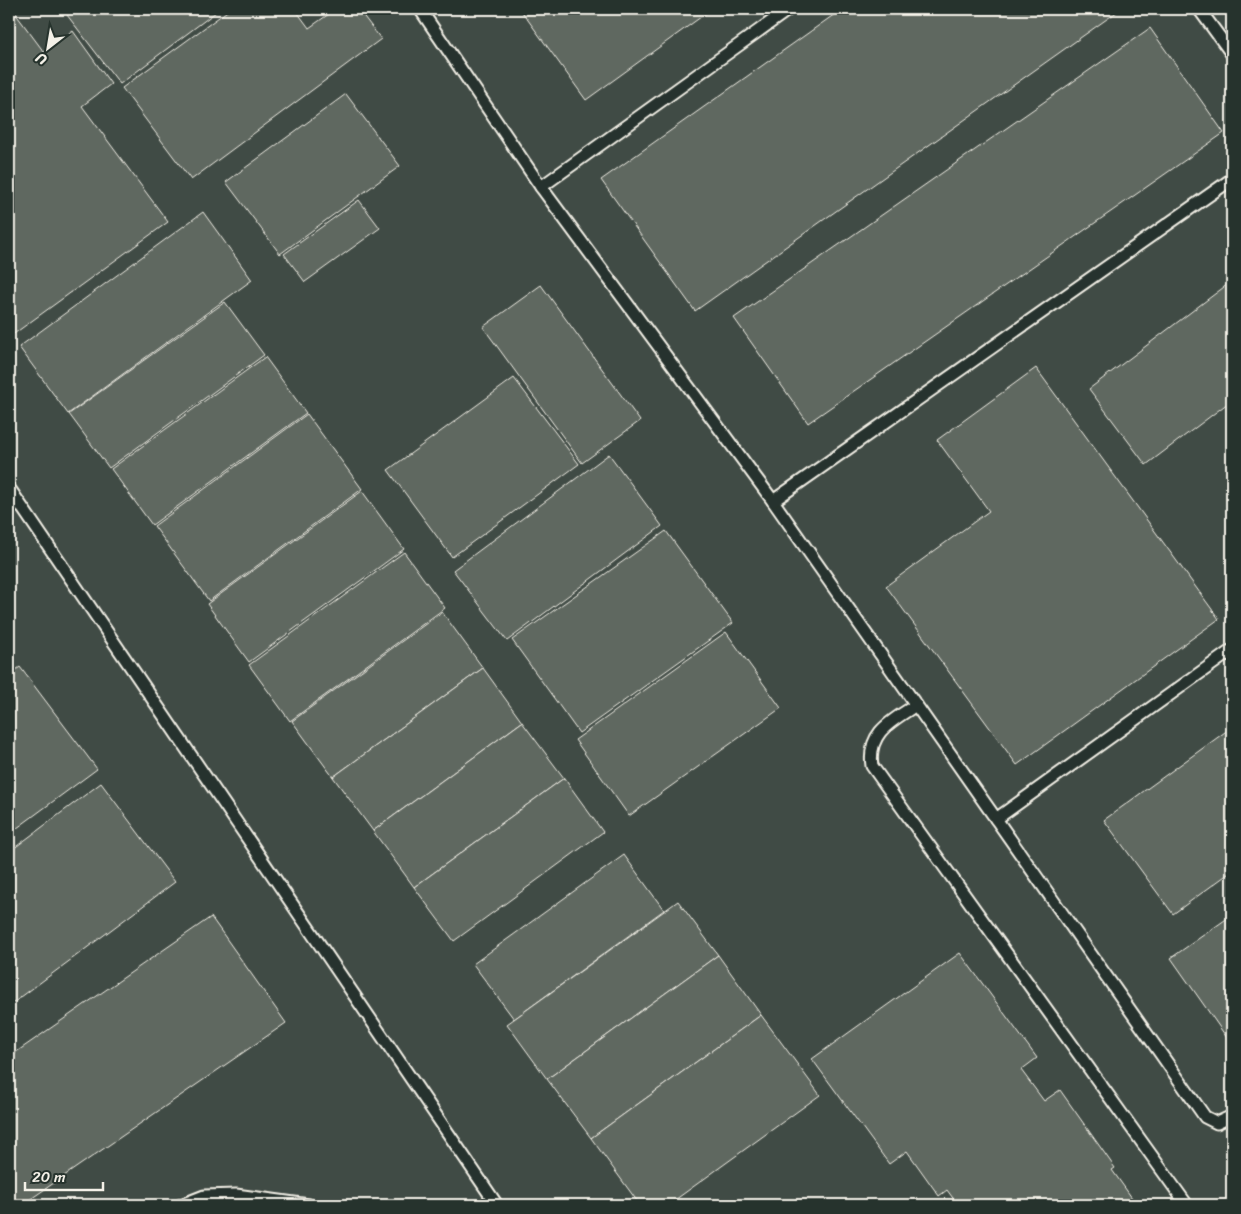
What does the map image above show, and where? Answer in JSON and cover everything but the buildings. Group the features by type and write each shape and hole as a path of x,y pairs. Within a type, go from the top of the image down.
{"lane":[{"path":"420,9 541,187 773,501 1205,1117 1217,1123 1232,1116"},
{"path":"541,187 789,9"},
{"path":"1199,9 1232,54"},
{"path":"773,501 1232,179"},
{"path":"9,488 497,1205"},
{"path":"996,819 1232,650"},
{"path":"916,705 880,730 870,755 872,766 1187,1205"},
{"path":"181,1205 204,1196 236,1195 309,1205"}],"shaded area":[{"path":"9,9 1232,9 1232,1205 9,1205"}]}
